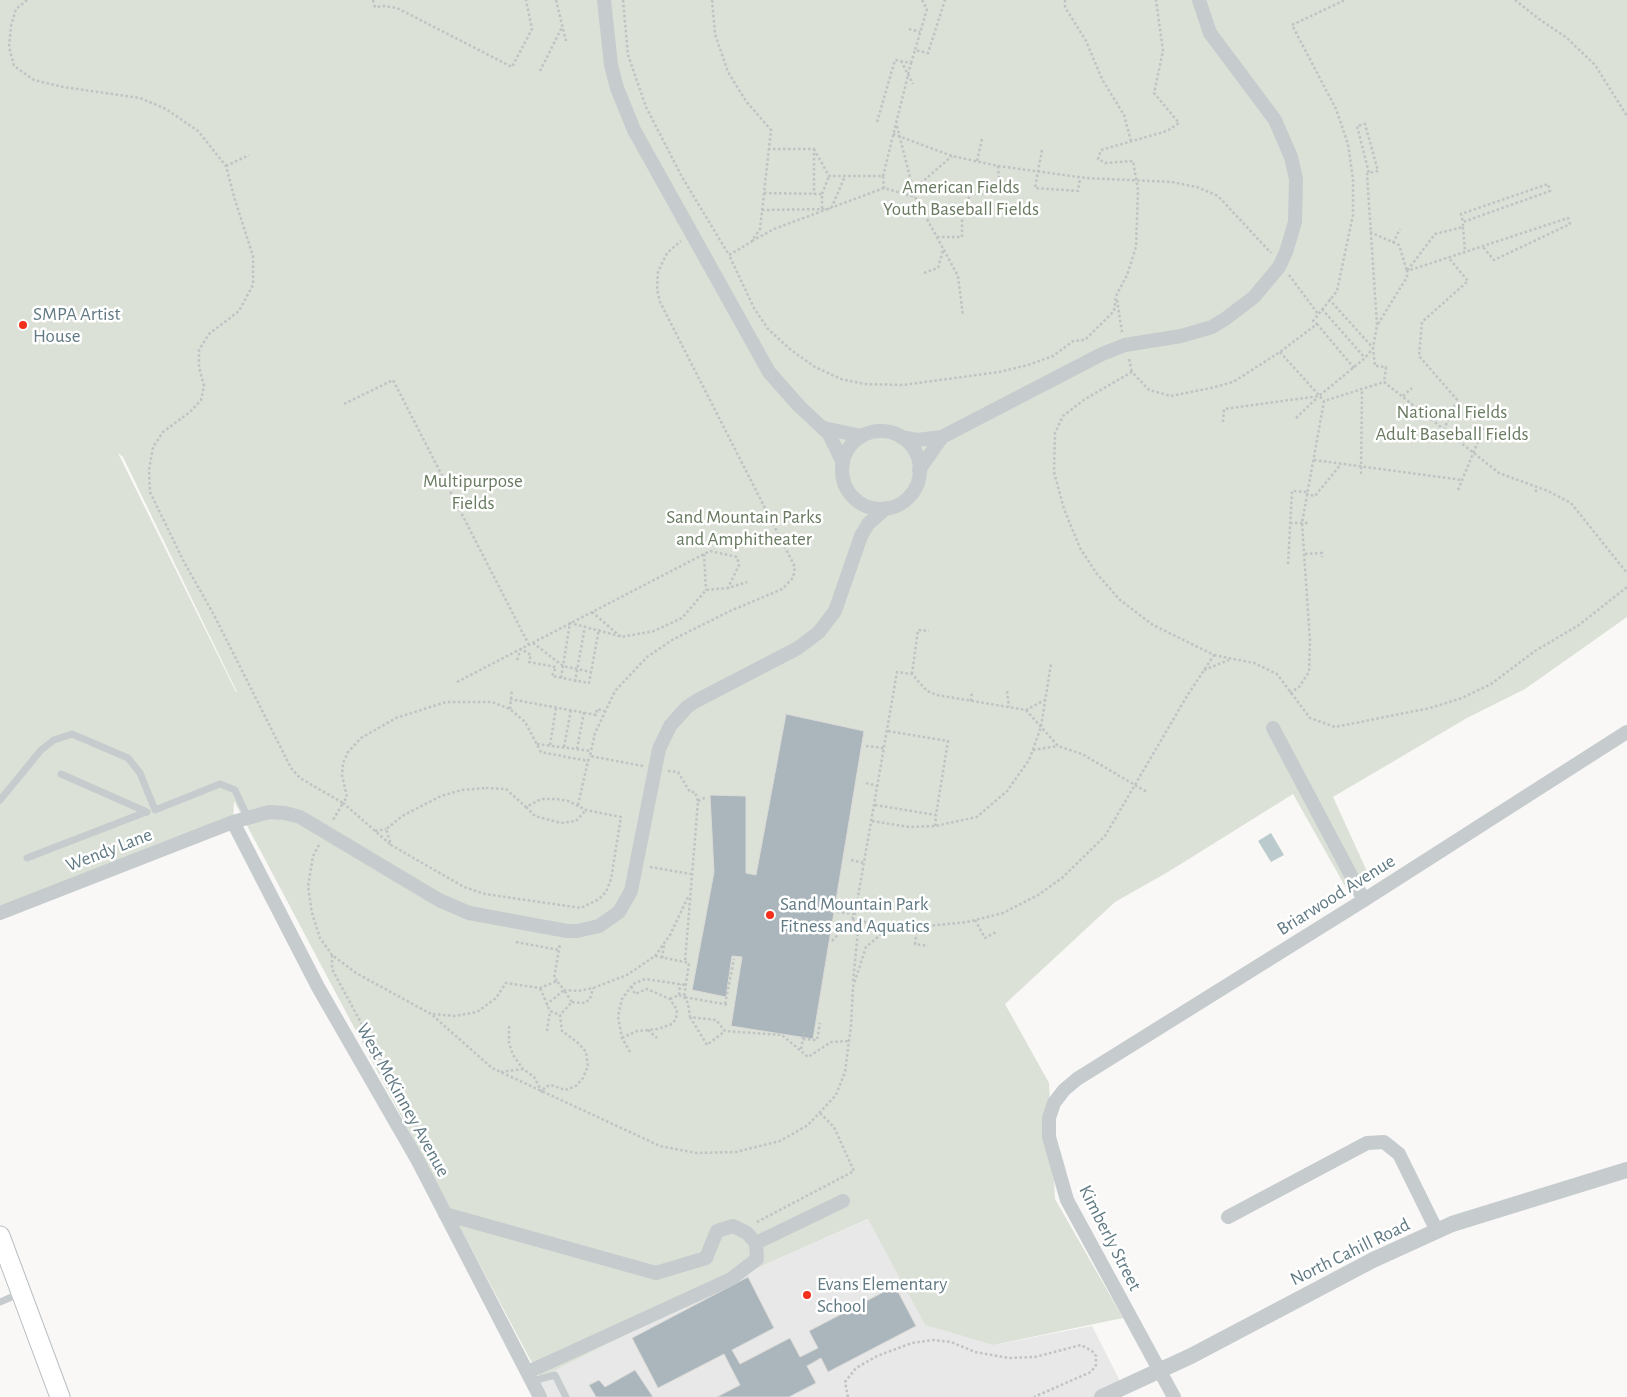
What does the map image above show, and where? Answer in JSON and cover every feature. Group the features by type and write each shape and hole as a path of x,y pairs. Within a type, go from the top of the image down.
{"main road":[{"path":"0,1236 60,1397"}],"street":[{"path":"604,0 607,41 617,88 634,130 769,372 799,406 829,434 843,463"},
{"path":"861,536 859,512 854,498 843,479 843,463 852,444 861,436 873,432 886,431 901,438 917,440 942,437 1110,351 1126,345 1196,332 1212,327 1225,320 1254,297 1280,264 1286,252 1295,222 1296,179 1292,157 1275,120 1210,33 1199,0"},
{"path":"824,428 861,436"},
{"path":"854,498 869,507 886,508 906,500 915,490 919,470 942,437"},
{"path":"901,438 915,452 919,470"},
{"path":"861,536 872,519 886,508"},
{"name":"Wendy Lane","path":"0,913 233,822 269,812 285,813 300,817 454,907 486,918 566,931 577,931 599,926 619,912 631,891 655,768 663,738 687,707 798,648 819,632 835,611 861,536"},
{"path":"1273,728 1364,900"},
{"name":"Briarwood Avenue","path":"1064,1090 1077,1079 1364,900 1627,732"},
{"name":"West McKinney Avenue","path":"233,822 318,987 418,1161 540,1397"},
{"name":"Kimberly Street","path":"1064,1090 1054,1103 1049,1118 1049,1137 1067,1200 1174,1397"},
{"path":"1228,1218 1367,1143 1384,1142 1399,1154 1437,1231"},
{"name":"North Cahill Road","path":"1102,1397 1159,1371 1373,1260 1452,1224 1627,1170"},
{"path":"756,1243 843,1201"},
{"path":"445,1214 656,1273 706,1258 717,1231 733,1226 747,1233 756,1243 757,1259 731,1279 530,1376"}],"lane":[{"path":"0,800 41,750 54,740 72,734 128,758 140,773 155,810"},
{"path":"61,774 146,812"},
{"path":"27,858 220,784 234,790 248,818"},
{"path":"0,1302 21,1293"},
{"path":"530,1376 555,1375 566,1397"}],"path":[{"path":"27,0 16,8 10,26 9,47 14,66 34,80 64,87 140,98 166,109 198,131 226,166 234,200 253,256 253,285 239,311 209,334 199,350 198,367 204,386 201,400 190,412 163,432 153,448 149,470 150,492 184,562 214,615 291,768 300,778 343,803 391,845 464,887 485,894 567,907 581,908 599,899 609,885 621,817 586,810 568,801 548,798 532,802 526,807"},
{"path":"374,0 375,7 396,8 512,67 532,29 526,0"},
{"path":"556,0 566,41"},
{"path":"623,0 628,55 646,107 710,225 729,255 754,308 768,329 791,350 815,367 841,379 864,384 902,386 999,372 1028,365 1053,356 1073,342 1086,340 1114,311 1116,296 1127,275 1136,247 1138,190 1133,161 1105,163 1098,159 1101,150 1168,131 1180,123 1154,93 1163,51 1156,0"},
{"path":"712,0 715,34 728,72 746,101 771,130 760,229 751,242"},
{"path":"884,188 883,176 893,134 927,9 922,0"},
{"path":"916,50 928,53 945,0"},
{"path":"1066,0 1065,7 1086,41 1102,79 1124,115 1131,141"},
{"path":"1345,0 1292,25 1336,109 1348,144 1353,179 1353,216 1337,290 1313,321 1354,368"},
{"path":"1515,0 1539,20 1568,38 1595,65 1627,116"},
{"path":"540,71 562,27"},
{"path":"909,29 920,32"},
{"path":"877,122 895,60 911,63"},
{"path":"901,61 913,84"},
{"path":"896,124 915,197 958,276 962,316"},
{"path":"1369,173 1378,170 1365,124 1357,126 1369,173 1367,174 1370,232 1377,325 1374,348 1375,366 1386,366 1384,382"},
{"path":"893,134 952,156 998,166 1080,177 1172,182 1196,187 1218,196 1239,216 1280,264 1318,314"},
{"path":"977,161 982,139"},
{"path":"768,149 814,149"},
{"path":"814,149 829,176"},
{"path":"814,149 814,194"},
{"path":"1042,150 1034,188 1078,192 1080,177"},
{"path":"226,166 248,155"},
{"path":"913,190 952,156"},
{"path":"936,237 962,237 962,207 972,194 1000,194 998,166"},
{"path":"829,176 883,176"},
{"path":"822,209 822,194 829,176"},
{"path":"830,209 845,176"},
{"path":"1463,222 1550,191 1548,184 1461,214 1465,252"},
{"path":"729,255 774,228 884,188 915,197"},
{"path":"764,193 822,194"},
{"path":"762,210 830,209"},
{"path":"1407,271 1448,257 1568,218 1570,224 1494,260 1482,246"},
{"path":"578,805 595,733 604,711 615,691 647,657 672,640 728,612 782,589 793,578 795,567 780,534 660,302 657,289 658,272 667,253 675,244 710,225"},
{"path":"1407,271 1435,234 1463,228"},
{"path":"1393,242 1400,229"},
{"path":"1370,232 1399,245 1407,271 1407,277 1377,325"},
{"path":"924,273 938,268 944,250"},
{"path":"1444,430 1453,408 1459,402 1419,356 1422,322 1468,281 1448,257"},
{"path":"1329,299 1374,348"},
{"path":"1322,309 1365,358"},
{"path":"1316,324 1280,352 1233,382 1171,396 1149,390 1132,372 1085,399 1063,416 1055,433 1054,472 1064,509 1080,548 1097,574 1120,600 1153,625 1214,655 1229,660 1254,664 1277,674 1310,718 1335,727 1430,708 1462,698 1491,684 1535,651 1579,625 1627,586"},
{"path":"1296,418 1319,396 1354,368 1374,348"},
{"path":"1280,352 1324,401"},
{"path":"344,404 393,380 529,645"},
{"path":"1324,401 1384,382"},
{"path":"1384,382 1499,473 1536,486 1571,503 1627,573"},
{"path":"1403,396 1412,388"},
{"path":"1361,474 1362,389"},
{"path":"1223,422 1224,409 1319,396"},
{"path":"1290,693 1300,687 1309,672 1310,640 1302,523 1324,401"},
{"path":"1458,490 1484,427 1480,424"},
{"path":"1314,460 1462,480"},
{"path":"1288,564 1292,491 1315,496 1341,464"},
{"path":"1536,486 1536,492"},
{"path":"1290,523 1310,523"},
{"path":"457,682 710,550 737,557 739,565 728,588"},
{"path":"570,623 599,629 620,637 654,631 682,618 706,590 704,554"},
{"path":"1305,554 1322,554 1322,558"},
{"path":"706,590 728,588 747,582"},
{"path":"592,612 620,637"},
{"path":"561,678 570,623"},
{"path":"575,682 586,626"},
{"path":"521,649 531,655 529,662 556,666 552,676 575,682 589,683 599,629"},
{"path":"912,674 918,630 929,631"},
{"path":"533,643 563,666 591,672"},
{"path":"518,660 521,649"},
{"path":"853,987 866,947 886,930 975,920 1003,913 1038,895 1062,878 1105,836 1203,670 1214,655"},
{"path":"1203,670 1229,660"},
{"path":"872,821 909,827 935,826 977,817 1006,791 1029,760 1040,727 1052,664"},
{"path":"832,941 855,914 897,672 912,674 927,690 937,695 1026,710 1045,700"},
{"path":"510,709 512,689"},
{"path":"971,701 972,691"},
{"path":"1008,691 1009,707"},
{"path":"510,699 596,715 597,710 604,711"},
{"path":"588,761 541,752 525,722 510,709 482,700 446,702 396,718 370,731 348,752 343,763 342,775 347,797 313,856 308,887 312,913 320,938 332,955 356,972 431,1014 499,1072 660,1146 696,1153 736,1152 780,1140 808,1125 836,1095 845,1072 859,921"},
{"path":"550,745 556,708"},
{"path":"564,747 571,710"},
{"path":"1026,710 1058,746"},
{"path":"577,749 584,712"},
{"path":"886,731 948,741 935,826"},
{"path":"537,744 591,751"},
{"path":"866,746 884,748"},
{"path":"1033,750 1058,746 1082,754 1147,792"},
{"path":"590,756 678,772 690,792 695,792 698,802 685,962"},
{"path":"866,783 878,786"},
{"path":"373,831 386,829 422,804 462,790 506,789 535,816 561,823 576,821 586,810"},
{"path":"698,802 707,797"},
{"path":"875,805 936,815"},
{"path":"386,829 391,845"},
{"path":"850,860 864,863"},
{"path":"614,861 691,874"},
{"path":"546,1005 564,990 578,991 594,988 628,976 655,956 681,915 690,889"},
{"path":"837,912 855,914"},
{"path":"852,919 902,929"},
{"path":"975,920 985,938 996,932"},
{"path":"917,927 915,944 928,946"},
{"path":"516,942 559,950"},
{"path":"662,958 664,943"},
{"path":"332,955 332,969 431,1153"},
{"path":"655,956 689,963 684,997 691,1011 690,1017 707,1045 725,1031 782,1036 801,1049 808,1057 831,1042 849,1041"},
{"path":"686,957 690,958"},
{"path":"725,1004 734,959"},
{"path":"630,1052 622,1038 618,1016 622,999 631,986 645,979 686,985"},
{"path":"431,1014 455,1016 478,1012 496,998 506,983 540,988 557,981 572,1002"},
{"path":"679,995 680,984"},
{"path":"622,1038 637,1031 665,1026 676,1020 677,1010 670,999 647,989 635,994 631,986"},
{"path":"540,988 550,1012 547,1031"},
{"path":"572,1002 585,1003 590,999 594,988"},
{"path":"670,999 679,995 729,1005"},
{"path":"542,1092 545,1087 552,1084 565,1090 576,1086 583,1078 588,1066 586,1052 578,1043 562,1031 560,1015 572,1002"},
{"path":"550,1012 560,1015"},
{"path":"690,1017 716,1020 725,1031"},
{"path":"803,1038 818,1040 820,1023"},
{"path":"509,1026 509,1043 513,1055 523,1068 534,1077 542,1092"},
{"path":"648,1030 657,1038"},
{"path":"801,1049 804,1033"},
{"path":"499,1072 523,1068"},
{"path":"757,1222 854,1171 834,1127 820,1113"},
{"path":"848,1397 845,1382 856,1368 876,1356 912,1343 933,1340 951,1342 975,1352 1009,1358 1035,1357 1081,1346 1092,1350 1096,1356 1096,1365 1091,1372 1034,1397"}],"shaded area":[{"path":"1271,833 1284,855 1271,862 1258,841"},
{"name":"Evans Elementary School","path":"869,1219 925,1325 993,1345 1092,1326 1123,1387 1102,1397 540,1397 540,1378 766,1264"}],"green space":[{"name":"Sand Mountain Parks and Amphitheater","path":"0,0 1627,0 1627,617 1525,689 1467,718 1333,797 1371,880 1350,895 1293,794 1168,872 1115,902 1005,1004 1049,1083 1055,1199 1123,1318 993,1345 925,1325 868,1219 766,1264 540,1378 234,801 233,822 0,913","holes":["118,453 123,457 237,692"]}],"building":[{"name":"Sand Mountain Park Fitness and Aquatics","path":"786,714 864,731 813,1039 731,1026 742,957 732,956 726,997 692,990 714,872 710,795 746,796 746,873 756,875"},
{"path":"748,1277 774,1328 732,1350 740,1364 790,1338 800,1357 818,1348 809,1331 895,1286 916,1326 828,1372 821,1358 807,1366 816,1383 789,1397 717,1397 740,1385 724,1354 658,1388 632,1338"},
{"path":"635,1370 653,1397 596,1397 589,1385 599,1380 605,1387"}],"place":[{"name":"SMPA Artist House","path":"23,325"},
{"name":"Sand Mountain Park Fitness and Aquatics","path":"770,915"},
{"name":"Evans Elementary School","path":"807,1295"}],"park label":[{"name":"American Fields Youth Baseball Fields","path":"961,198"},
{"name":"National Fields Adult Baseball Fields","path":"1452,423"},
{"name":"Multipurpose Fields","path":"473,492"}]}
